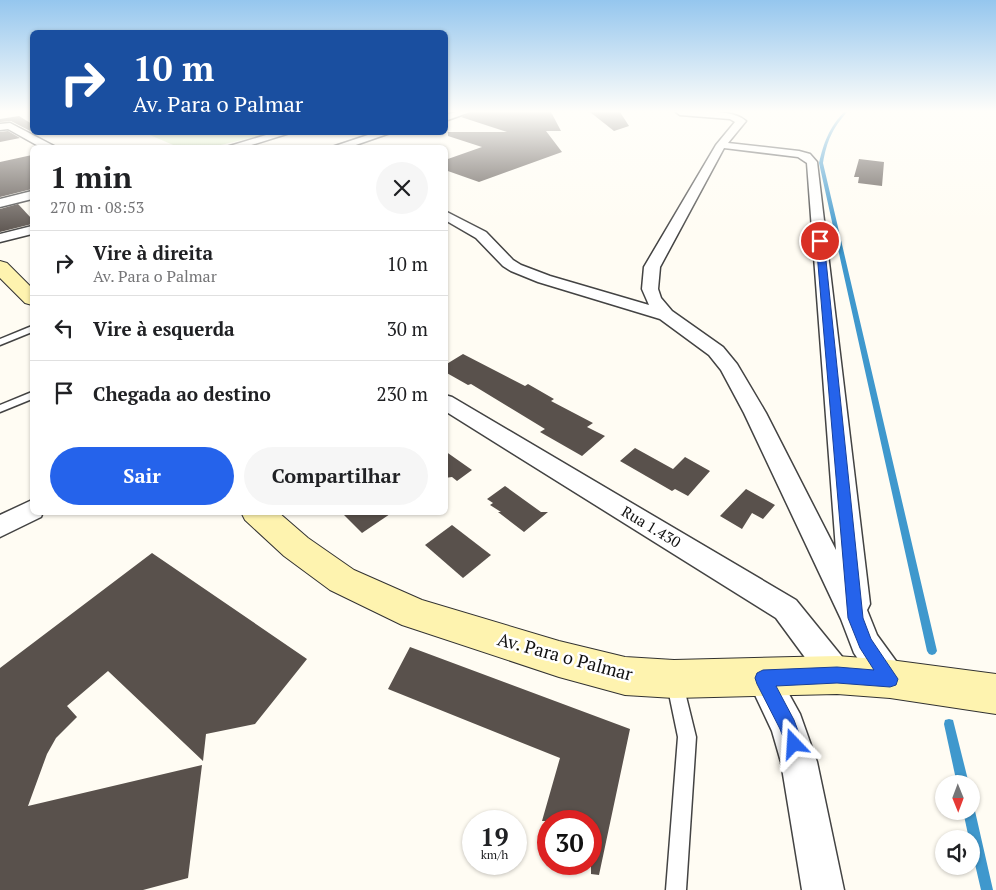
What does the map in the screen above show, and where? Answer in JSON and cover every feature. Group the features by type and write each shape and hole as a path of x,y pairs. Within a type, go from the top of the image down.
{"main road":[{"path":"0,267 29,291"},
{"name":"Av. Para o Palmar","path":"259,515 296,547 342,580 416,614 559,659 625,676 674,679 837,675 890,679 996,694"}],"street":[{"path":"716,154 652,267 648,289 652,298 666,315 716,351 730,368 755,413 856,618 865,643 890,679"},
{"path":"795,154 806,156 812,162 856,618"},
{"path":"0,203 30,196"},
{"path":"448,218 481,235 508,263 528,274 666,315"},
{"path":"0,238 30,230"},
{"name":"Rua 1.430","path":"448,404 786,608 837,675"},
{"path":"0,527 30,511"},
{"path":"763,678 788,726 799,762 823,890"}],"lane":[{"path":"0,342 30,330"},
{"path":"0,409 30,396"},
{"path":"674,679 687,737 676,890"}],"building":[{"path":"463,154 558,154 479,182 448,171 448,159"},
{"path":"30,155 30,190 0,197 0,162"},
{"path":"859,159 884,162 882,186 858,183 859,177 854,177"},
{"path":"18,204 30,217 30,224 0,232 0,209"},
{"path":"463,354 525,386 528,384 554,399 551,401 593,423 587,427 605,436 582,456 540,432 545,429 471,384 468,385 448,374 448,363"},
{"path":"635,448 673,469 685,457 710,471 688,496 675,489 672,491 620,461"},
{"path":"448,453 472,470 457,481 452,477 448,478"},
{"path":"505,486 541,512 548,512 524,532 490,505 493,503 487,499"},
{"path":"746,489 775,505 763,519 752,513 742,529 720,516"},
{"path":"344,515 389,515 362,533"},
{"path":"452,525 491,555 463,578 425,545"},
{"path":"152,553 307,659 255,724 206,734 203,761 108,671 67,706 77,717 56,738 47,754 28,806 202,765 188,878 143,890 0,890 0,668"},
{"path":"410,647 630,729 602,861 602,810 545,810 560,758 388,689"}],"waterway":[{"path":"823,154 821,163 932,651"},
{"path":"949,724 961,775"},
{"path":"971,820 987,890"}],"route":[{"path":"794,744 788,726 763,678 837,675 890,679 865,643 856,618 820,241"}]}
